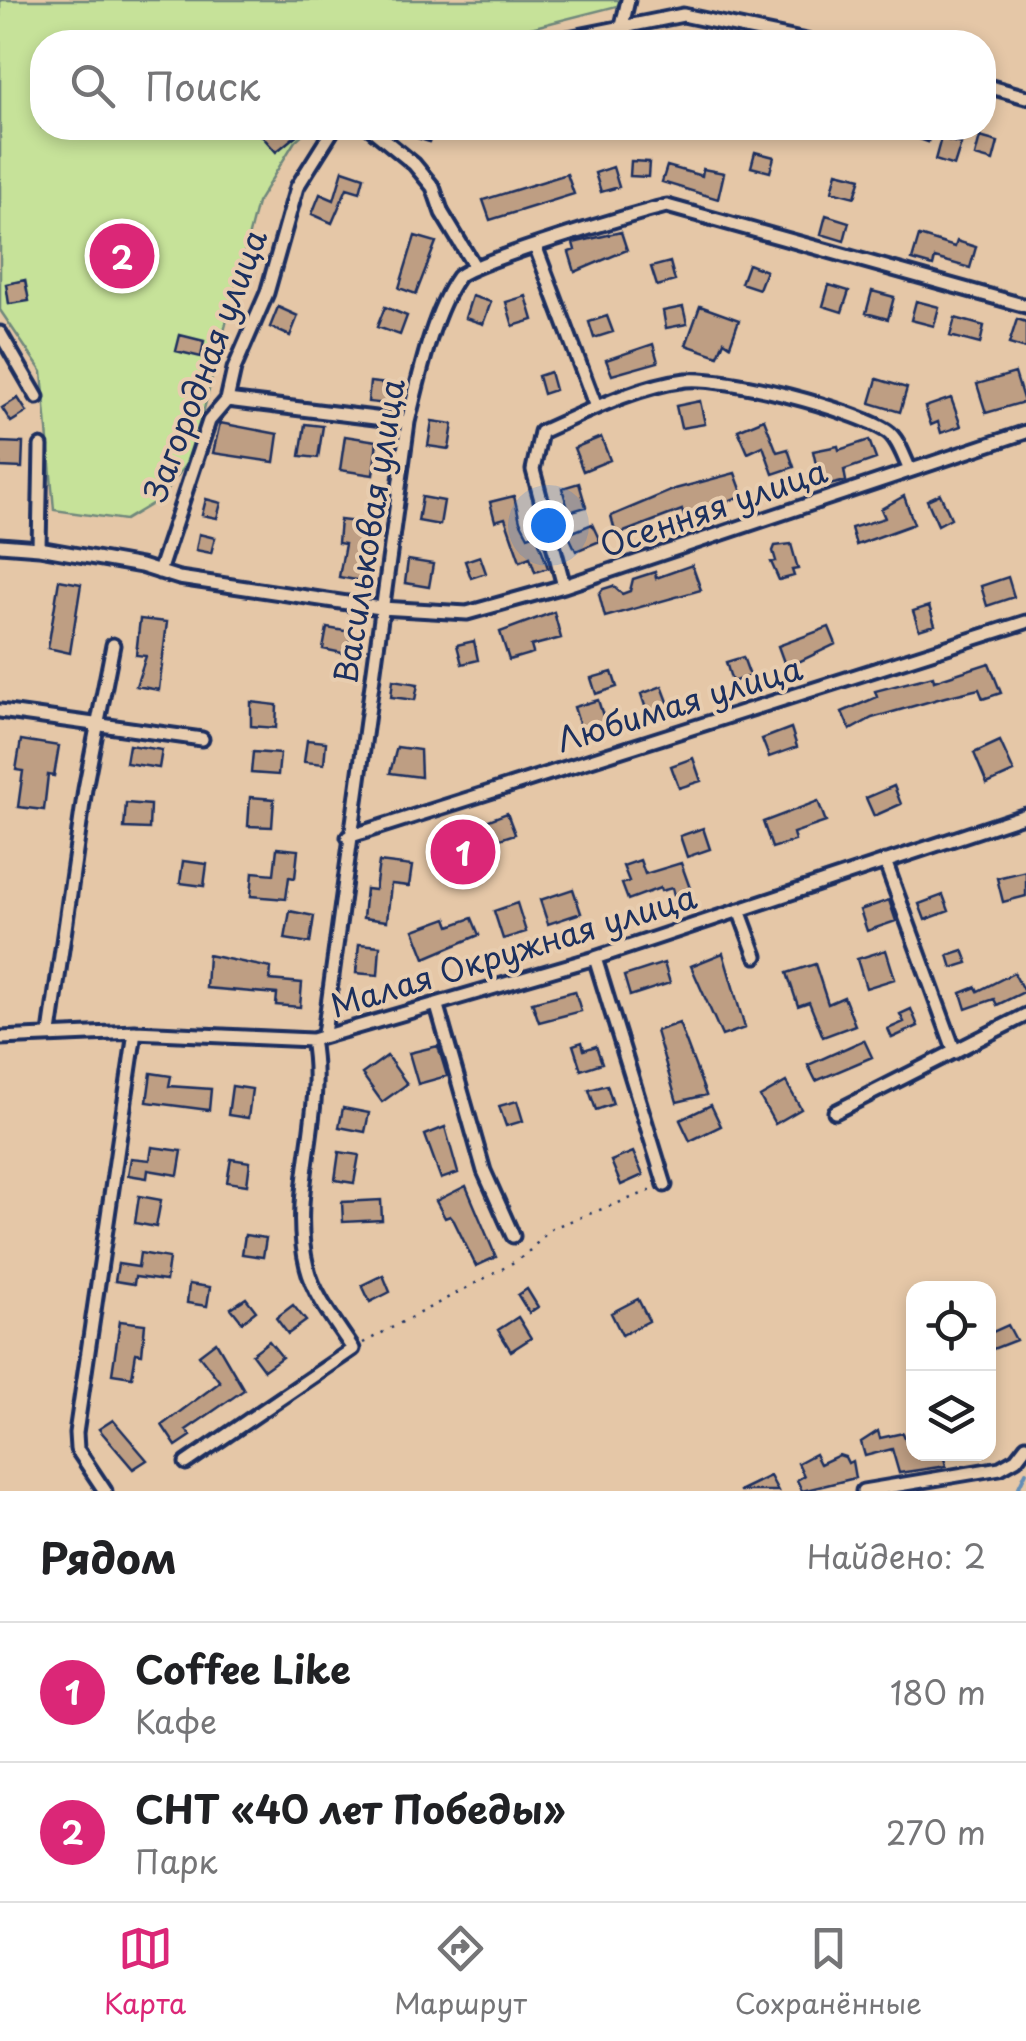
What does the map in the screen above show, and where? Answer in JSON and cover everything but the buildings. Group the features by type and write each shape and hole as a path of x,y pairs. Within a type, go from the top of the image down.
{"street":[{"path":"622,26 628,0"},
{"path":"604,30 684,14 763,30"},
{"path":"996,88 1026,97"},
{"name":"Загородная улица","path":"159,572 209,421 227,400 234,369 268,293 297,186 326,140"},
{"path":"385,140 414,164 432,187 442,213 472,264 536,248 627,213 667,206 1026,306"},
{"path":"536,248 596,407"},
{"name":"Васильковая улица","path":"353,1349 313,1286 306,1263 303,1204 318,1037 408,422 424,360 448,297 459,275 472,264"},
{"path":"0,333 37,397"},
{"path":"564,586 533,470 541,432 596,407 683,380 709,380 836,410 876,426 891,433 910,470"},
{"path":"227,400 408,422"},
{"name":"Осенняя улица","path":"0,545 39,548 381,608 467,613 564,586 1026,432"},
{"path":"39,548 42,446"},
{"name":"Любимая улица","path":"348,837 1026,622"},
{"path":"50,1033 85,789 113,645"},
{"path":"0,711 202,739"},
{"name":"Малая Окружная улица","path":"0,1038 135,1032 318,1037 596,958 1026,814"},
{"path":"886,862 955,1052"},
{"path":"739,910 756,956"},
{"path":"596,958 665,1184"},
{"path":"437,1006 493,1199 513,1236"},
{"path":"835,1112 1026,1015"},
{"path":"105,1491 77,1449 76,1433 135,1032"},
{"path":"186,1463 353,1349"},
{"path":"863,1491 1000,1468 1016,1459 1026,1446"}],"path":[{"path":"353,1349 502,1270 552,1228 665,1184"}],"green space":[{"path":"0,0 622,0 617,6 523,30 30,30 30,140 296,140 257,203 192,456 160,499 125,520 54,510 42,372 0,310"}],"waterway":[{"path":"1017,1491 1026,1472"}],"place":[{"name":"СНТ «40 лет Победы»","path":"122,256"},
{"name":"Coffee Like","path":"463,852"}]}
